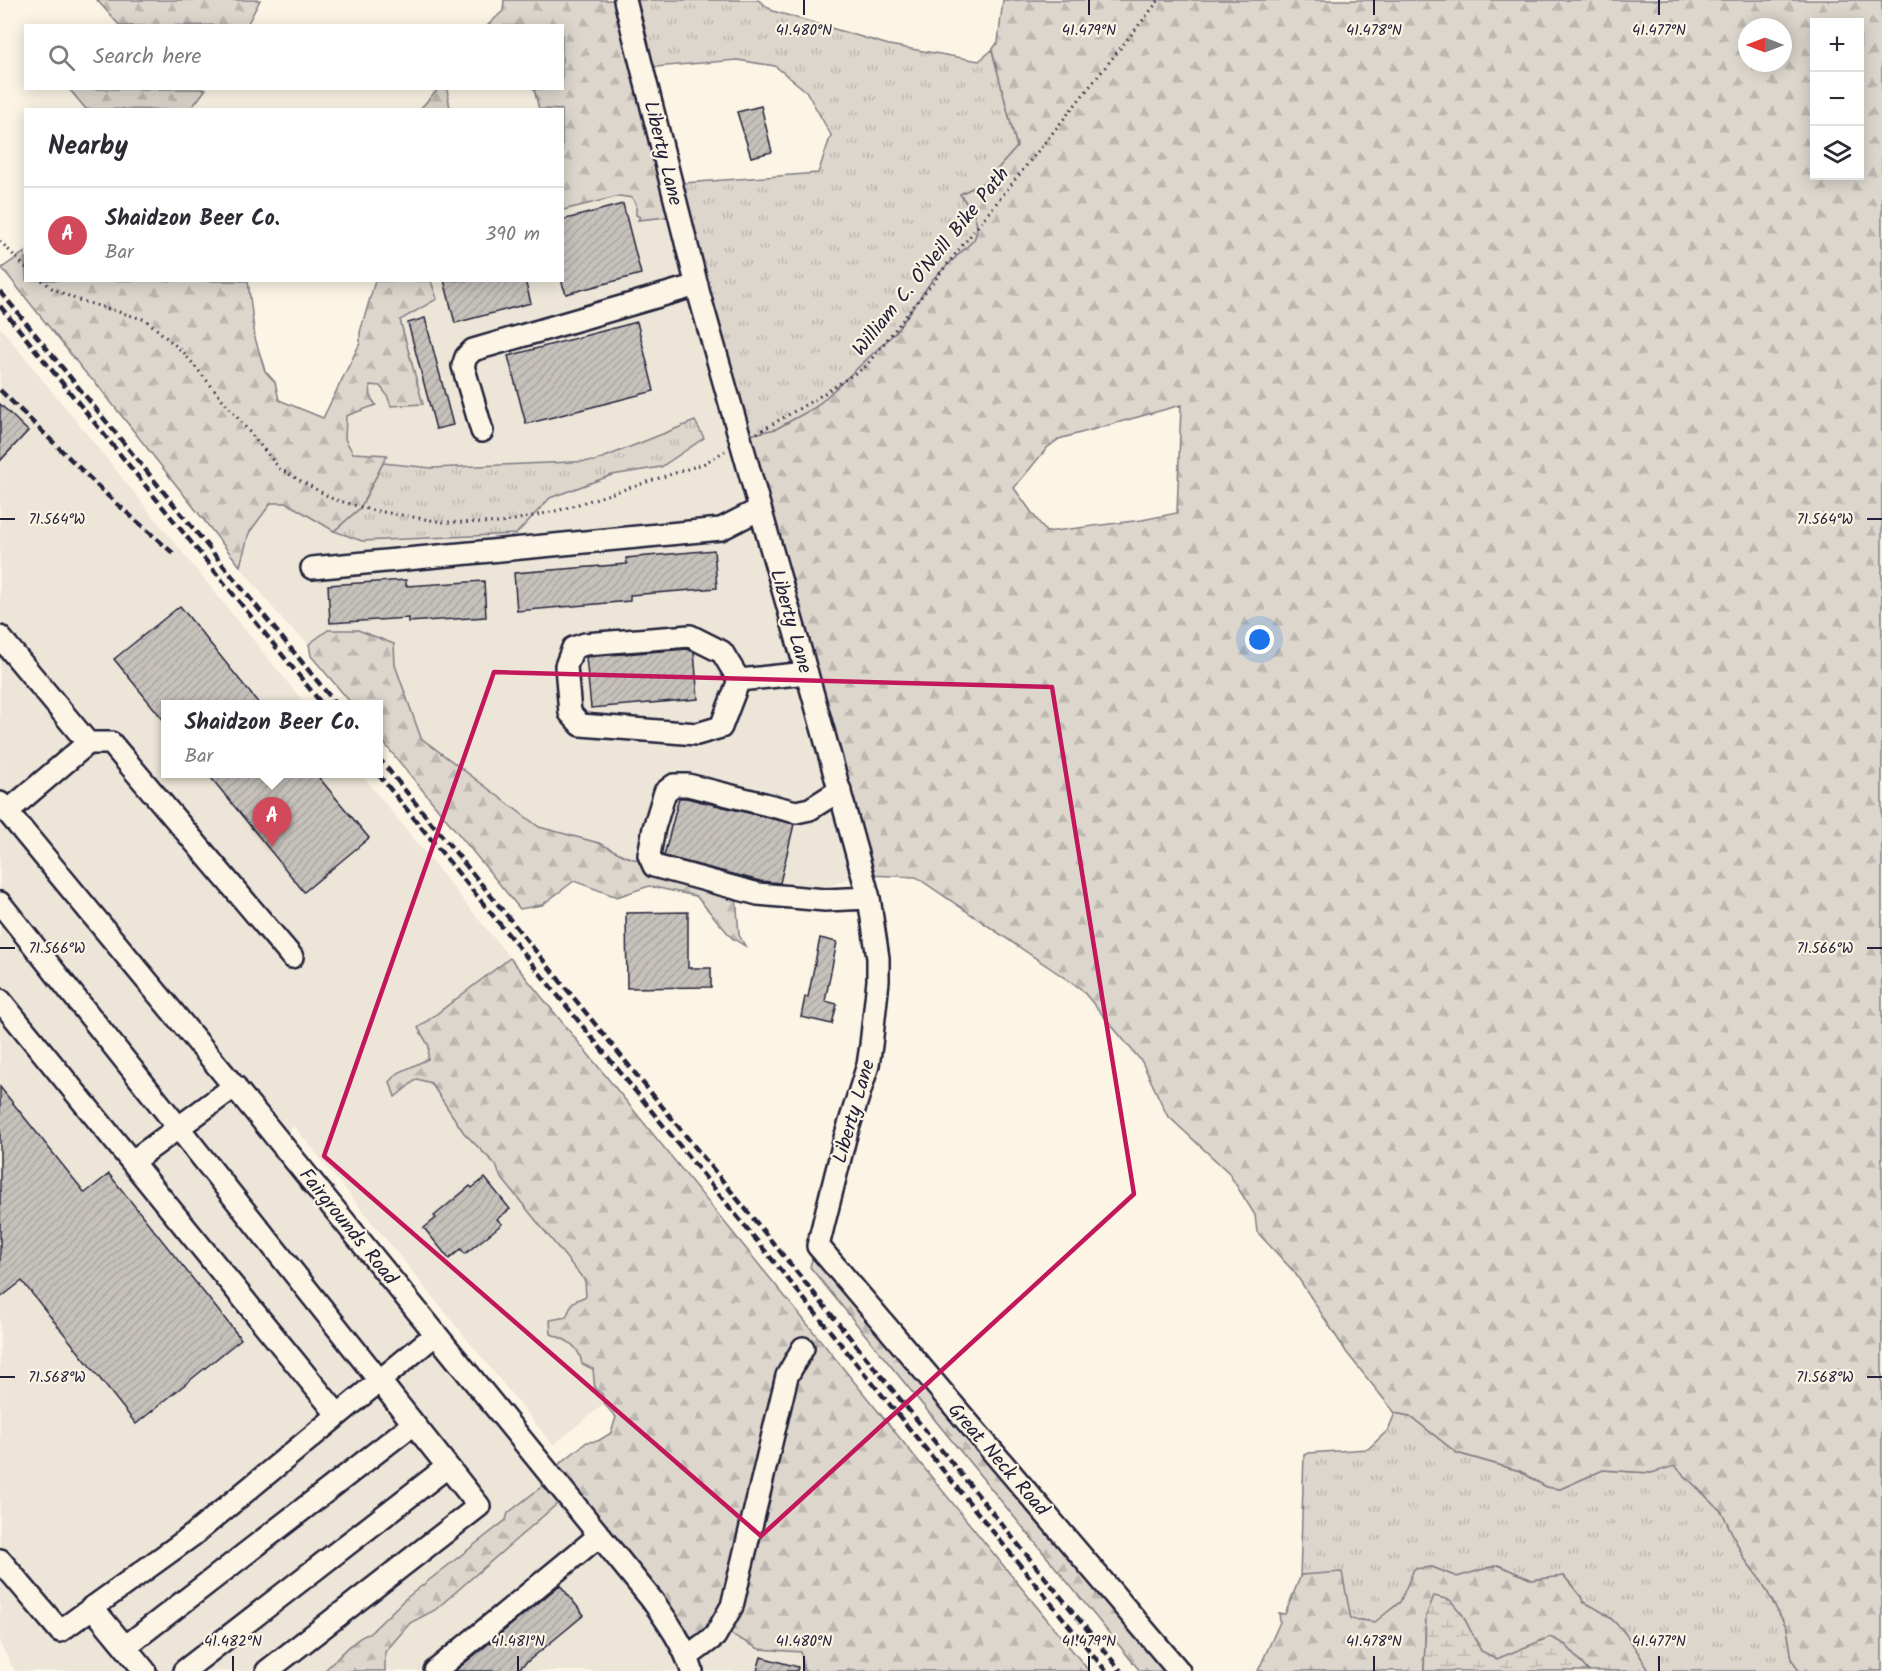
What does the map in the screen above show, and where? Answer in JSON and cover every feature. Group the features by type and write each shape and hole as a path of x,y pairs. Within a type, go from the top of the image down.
{"street":[{"name":"Liberty Lane","path":"626,0 697,285 869,898 878,958 878,981 871,1045 868,1065 845,1138 818,1246"},
{"path":"482,430 463,366 466,357 473,350 697,285"},
{"path":"312,568 721,529 760,509"},
{"path":"690,636 722,652 739,680 721,727 697,734 581,725 570,713 566,666 573,648 585,644 690,636"},
{"path":"0,637 88,743"},
{"path":"739,680 807,673"},
{"path":"4,808 88,743 111,743 292,957"},
{"path":"840,790 810,809 796,812 688,785 674,785 665,792 654,828 649,855 654,866 758,894 825,900 869,898"},
{"name":"Fairgrounds Road","path":"4,808 235,1086 600,1535 652,1600 672,1629 689,1664"},
{"path":"0,903 478,1506 267,1671"},
{"path":"0,1000 338,1416"},
{"path":"133,1161 235,1086"},
{"name":"Great Neck Road","path":"818,1246 1179,1671"},
{"path":"0,1560 60,1631 193,1535 436,1334"},
{"path":"689,1664 715,1636 732,1606 787,1376 803,1348"},
{"path":"125,1647 413,1424"},
{"path":"184,1671 447,1467"},
{"path":"435,1671 600,1535"},
{"path":"92,1607 145,1671"}],"path":[{"name":"William C. O'Neill Bike Path","path":"44,282 75,299 146,320 184,353 280,469 333,498 371,510 442,522 501,523 560,510 703,464 817,398 865,367 1159,0"},
{"path":"0,241 24,266"}],"highlighted area":[{"path":"494,672 1052,687 1134,1194 761,1536 324,1156"}],"shaded area":[{"path":"620,196 632,198 641,216 639,220 676,216 859,875 824,888 807,885 785,894 720,888 625,856 599,843 539,827 421,738 395,665 393,644 322,635 309,644 285,623 240,566 249,533 271,503 287,503 329,529 362,541 516,534 550,499 612,475 661,467 704,439 694,421 595,461 432,468 383,463 387,455 353,453 345,439 346,416 371,398 371,385 380,386 387,395 400,320 437,300 431,282 564,282 564,210"},
{"path":"0,327 302,700 161,700 161,778 364,778 510,958 499,966 656,1362 553,1445 294,1126 280,1141 549,1481 509,1513 506,1520 485,1538 405,1599 369,1634 324,1671 15,1671 0,1644"},
{"path":"565,1497 721,1628 759,1649 801,1652 804,1671 385,1671 385,1652 410,1622 435,1610"}],"green space":[{"path":"97,0 260,0 248,24 118,24"},
{"path":"504,0 624,0 676,216 638,220 640,217 636,215 636,204 632,198 620,196 564,210 564,108 539,108 534,90 564,90 564,24 489,24 503,11"},
{"path":"624,0 758,0 773,11 889,45 979,61 992,50 1017,147 987,181 960,194 976,221 974,240 933,279 896,332 816,407 776,429 741,437 671,184 818,173 831,135 806,91 775,66 737,60 643,68"},
{"path":"1003,0 1882,0 1882,1671 1799,1671 1792,1659 1787,1628 1762,1582 1744,1558 1722,1512 1675,1466 1651,1473 1603,1470 1560,1489 1546,1487 1520,1471 1457,1453 1410,1416 1395,1413 1347,1353 1295,1273 1257,1232 1255,1215 1228,1172 1167,1115 1142,1062 1081,989 916,877 869,875 741,437 776,429 816,407 896,332 933,279 974,240 976,221 960,194 987,181 1017,147 992,50 998,42","holes":["1181,405 1177,513 1142,520 1046,532 1014,488 1047,448 1059,439"]},
{"path":"70,90 205,90 192,108 85,108"},
{"path":"447,90 450,108 421,108 436,91"},
{"path":"24,253 24,282 248,282 255,338 265,371 275,382 279,400 323,418 360,343 360,332 375,282 431,282 437,299 400,320 423,404 391,406 380,386 370,385 371,398 376,405 346,416 345,439 353,453 387,455 360,508 334,531 287,503 271,503 249,533 240,566 2,268"},
{"path":"695,421 704,438 661,467 612,475 550,498 516,534 362,541 334,531 360,508 383,463 432,468 595,461"},
{"path":"328,630 358,630 394,644 395,665 421,738 539,827 599,843 625,856 736,895 739,935 745,946 732,938 696,896 649,886 617,897 574,881 542,905 520,909 383,742 383,700 349,700 311,656 309,644"},
{"path":"510,958 1089,1671 804,1671 801,1652 759,1649 721,1629 693,1653 565,1497 435,1610 410,1623 385,1652 385,1671 324,1671 352,1644 369,1634 405,1599 506,1520 508,1513 549,1481 548,1473 587,1442 598,1441 611,1433 616,1417 605,1405 602,1394 595,1389 593,1369 582,1364 578,1352 571,1344 551,1334 550,1320 566,1317 573,1302 586,1296 585,1281 500,1176 496,1165 464,1133 431,1083 417,1079 395,1097 390,1082 398,1073 428,1059 429,1046 418,1028"},
{"path":"813,1255 1178,1671 1140,1671 810,1267"},
{"path":"1395,1413 1410,1416 1457,1453 1520,1471 1546,1487 1560,1489 1603,1470 1651,1473 1674,1465 1722,1512 1744,1558 1762,1582 1787,1628 1792,1659 1799,1671 1649,1671 1636,1649 1615,1622 1583,1602 1581,1596 1564,1576 1532,1580 1498,1565 1457,1577 1432,1567 1400,1602 1376,1622 1351,1619 1300,1579 1304,1455 1368,1449 1388,1430"},
{"path":"1498,1565 1532,1580 1564,1576 1583,1602 1615,1622 1636,1649 1649,1671 1588,1671 1566,1645 1550,1637 1497,1659 1481,1651 1462,1614 1426,1616 1424,1671 1258,1671 1280,1622 1279,1613 1285,1614 1301,1575 1342,1572 1351,1619 1375,1622 1400,1602 1414,1569 1432,1567 1457,1577"},
{"path":"1434,1596 1450,1600 1462,1614 1481,1651 1497,1659 1550,1637 1566,1645 1588,1671 1424,1671 1426,1616"}],"building":[{"path":"761,106 772,152 751,157 737,112"},
{"path":"623,204 641,274 566,294 562,283 564,282 564,219"},
{"path":"445,282 526,282 531,303 455,323"},
{"path":"425,318 453,425 436,429 408,323"},
{"path":"637,322 654,391 526,424 508,356"},
{"path":"0,404 28,431 0,461"},
{"path":"714,550 717,588 630,595 630,601 517,611 514,573 627,564 626,558"},
{"path":"406,580 406,586 484,581 486,617 408,622 408,618 330,623 328,585"},
{"path":"180,606 256,700 161,700 161,717 114,659"},
{"path":"687,649 694,652 698,699 591,708 586,657"},
{"path":"211,778 319,778 369,838 304,892"},
{"path":"679,798 794,824 780,883 760,881 664,856"},
{"path":"688,912 688,968 711,968 711,987 627,988 626,913"},
{"path":"820,938 837,942 825,1001 837,1004 832,1024 801,1017 805,997 808,997"},
{"path":"0,1087 85,1193 109,1174 241,1339 136,1424 22,1281 0,1298"},
{"path":"485,1178 510,1209 497,1219 502,1224 465,1254 461,1249 449,1259 424,1228 436,1218 434,1216 470,1186 472,1188"},
{"path":"560,1585 584,1615 516,1671 455,1671"},
{"path":"761,1657 798,1667 797,1671 757,1671"}],"railway":[{"path":"0,291 333,700"},
{"path":"0,306 319,700"},
{"path":"0,390 107,495 174,554"},
{"path":"383,763 1121,1671"},
{"path":"381,778 1106,1671"}],"place":[{"name":"Shaidzon Beer Co.","path":"272,847"}]}
